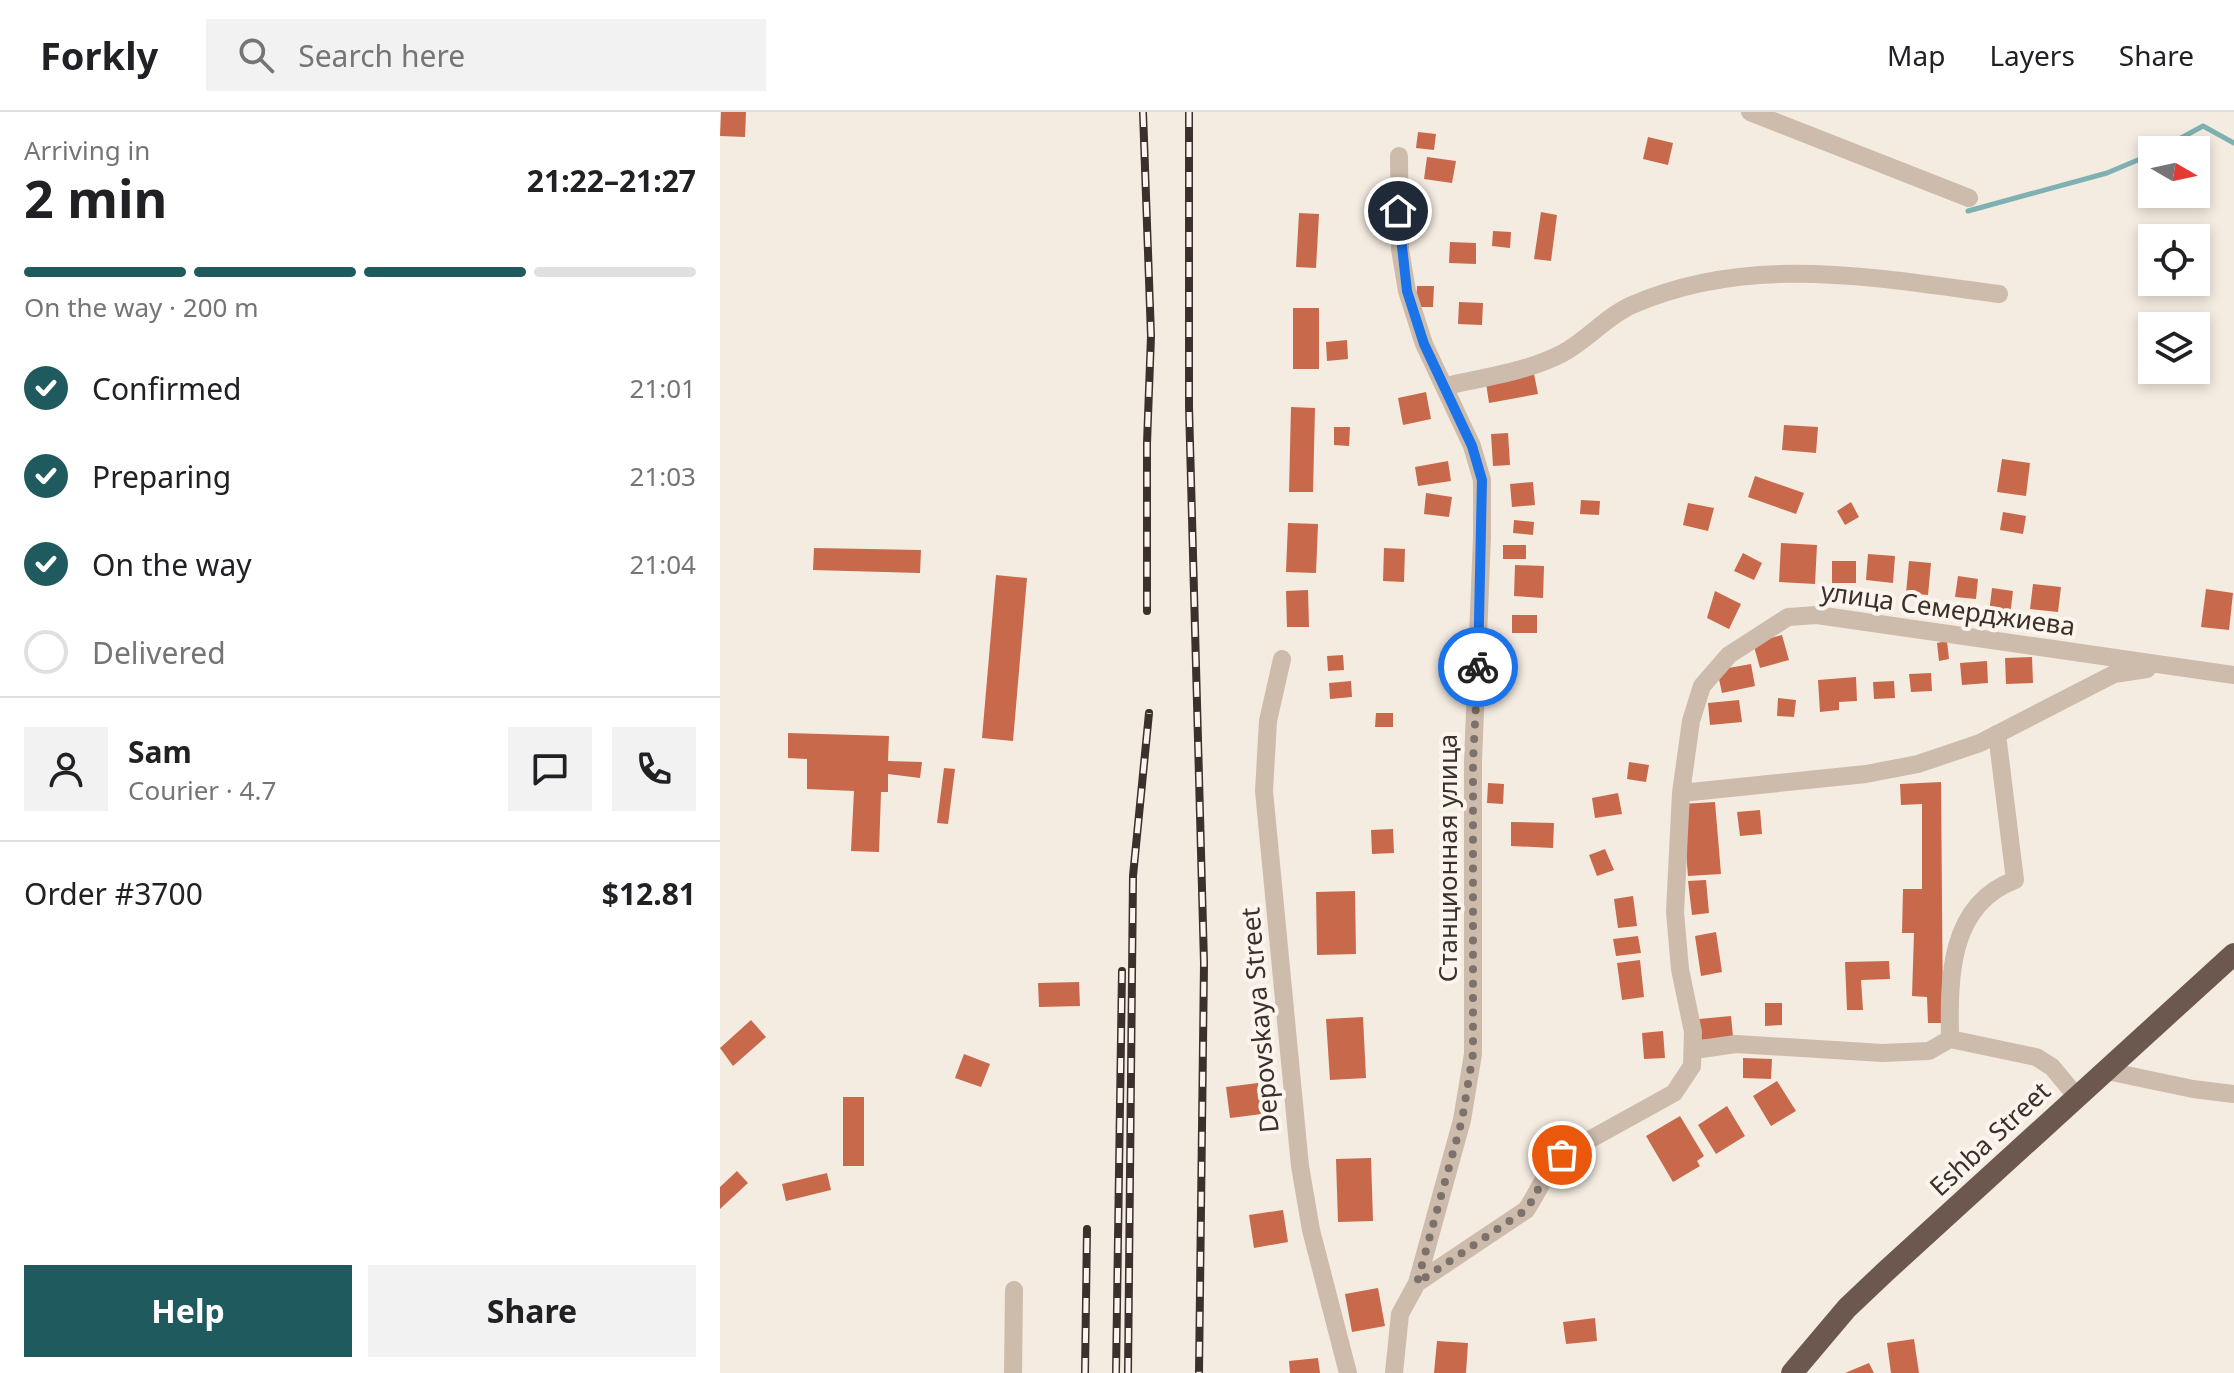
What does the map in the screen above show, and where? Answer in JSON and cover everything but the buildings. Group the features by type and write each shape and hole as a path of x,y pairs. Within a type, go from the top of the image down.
{"highway":[{"name":"Eshba Street","path":"1792,1373 1847,1308 2234,954"}],"street":[{"path":"1750,112 1969,198"},
{"name":"Станционная улица","path":"1394,1373 1400,1314 1417,1283 1462,1120 1473,1054 1473,761 1482,480 1446,386 1424,344 1407,291 1400,249 1399,156"},
{"path":"1446,386 1536,365 1564,353 1630,305 1697,283 1788,272 1826,272 1999,294"},
{"name":"улица Семерджиева","path":"1694,1050 1675,912 1681,793 1691,721 1702,686 1729,655 1788,617 1825,616 2234,675"},
{"name":"Depovskaya Street","path":"1282,659 1268,721 1264,791 1300,1166 1311,1230 1348,1373"},
{"path":"1681,793 1866,774 1918,764 1997,734 2114,674 2142,669 2194,669"},
{"path":"1950,1039 1949,977 1953,951 1982,898 1997,887 2015,880 1997,734"},
{"path":"1417,1283 1526,1210 1538,1193 1546,1169 1562,1155 1674,1093 1692,1066 1694,1050 1736,1044 1882,1053 1929,1051 1950,1039 2036,1057 2052,1067 2077,1097"},
{"path":"2107,1071 2234,1094"},
{"path":"1013,1373 1014,1290"}],"waterway":[{"path":"2185,136 2203,126 2234,143"},
{"path":"1968,211 2107,173 2138,160"}],"railway":[{"path":"1143,112 1151,336 1147,443 1147,611"},
{"path":"1189,112 1189,406 1204,963 1199,1373"},
{"path":"1128,1373 1133,876 1149,713"},
{"path":"1116,1373 1122,971"},
{"path":"1085,1373 1087,1229"}],"way so far":[{"path":"1478,667 1473,761 1473,1054 1462,1120 1417,1283 1526,1210 1538,1193 1546,1169 1562,1155"}],"route":[{"path":"1398,211 1407,291 1424,344 1472,446 1482,480 1478,667"}]}
